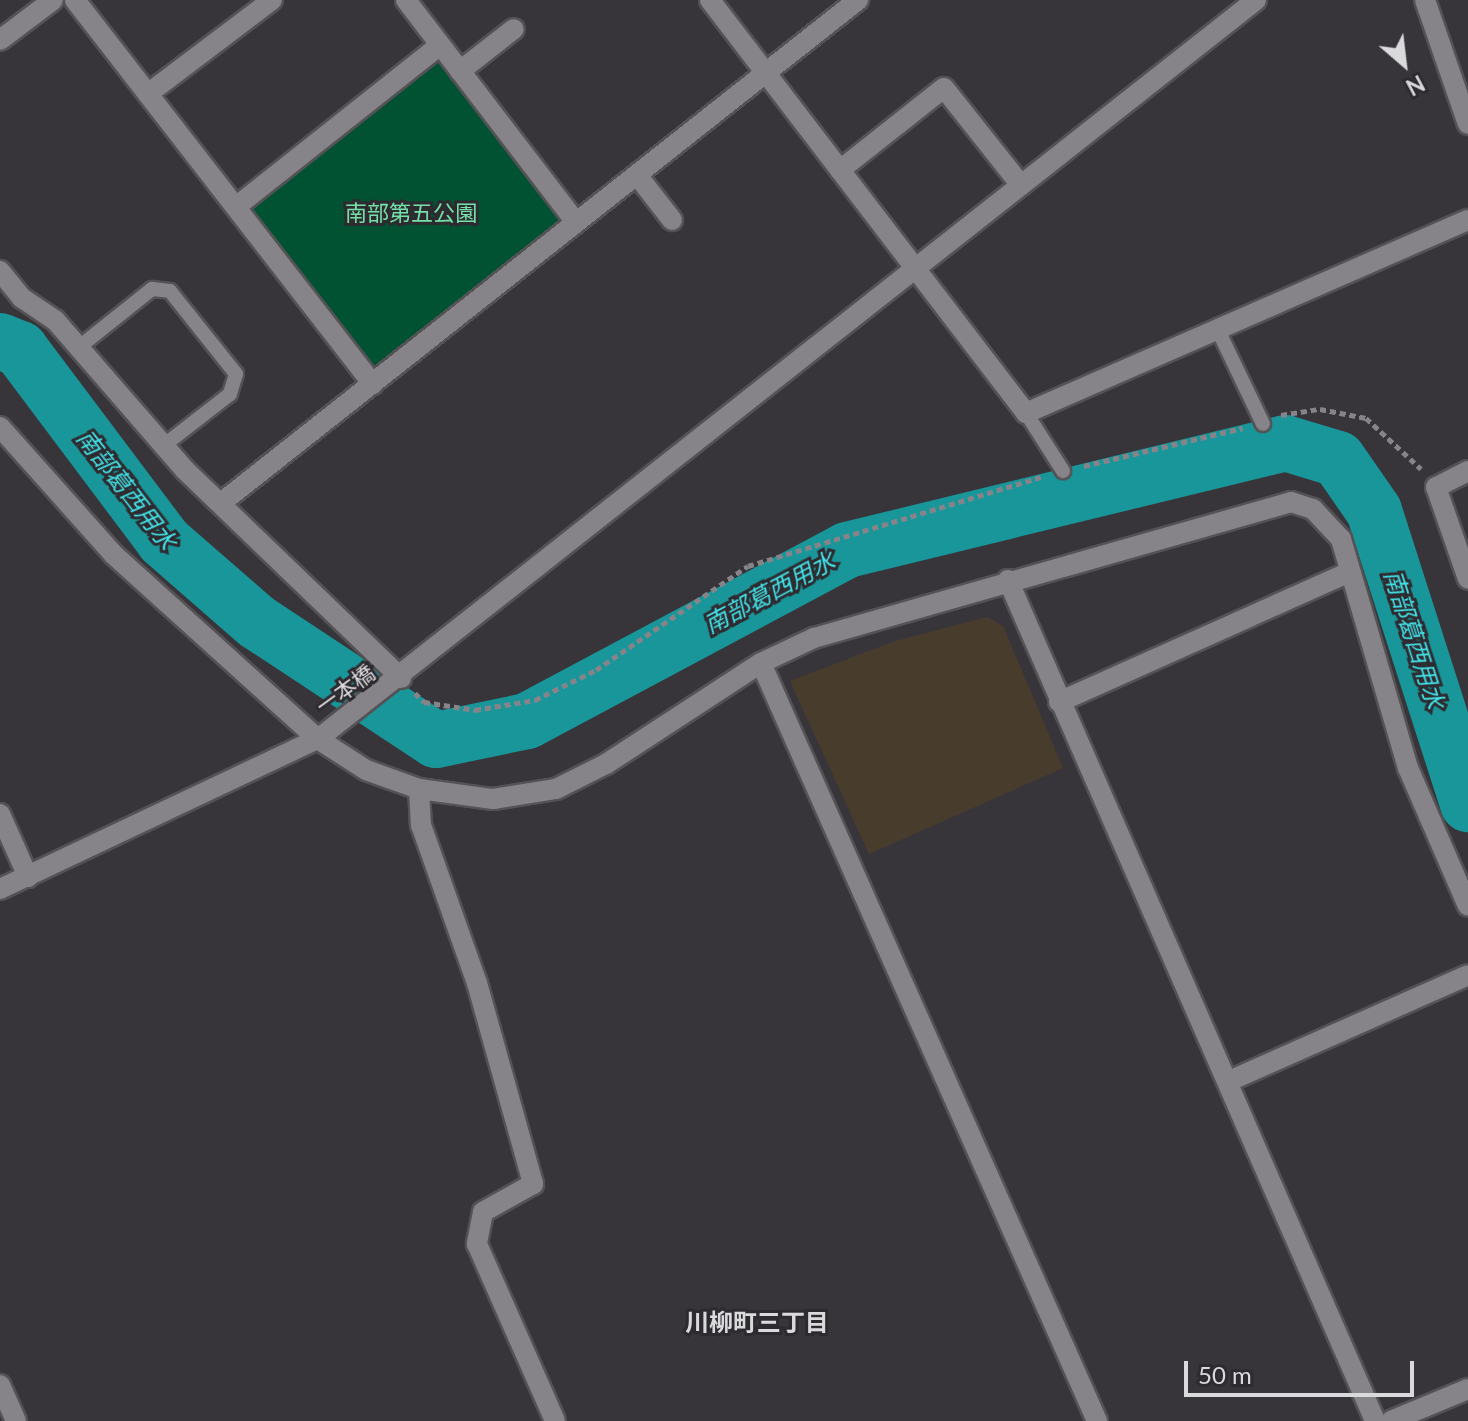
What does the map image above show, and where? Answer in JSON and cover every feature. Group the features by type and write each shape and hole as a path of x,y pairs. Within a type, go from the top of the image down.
{"street":[{"path":"0,40 53,0"},
{"path":"75,0 373,384"},
{"path":"149,93 272,0"},
{"path":"406,0 576,222"},
{"path":"710,0 1026,413 1468,220"},
{"path":"221,503 246,480 373,384 858,0"},
{"name":"一本橋","path":"0,889 318,739 401,678 1256,0"},
{"path":"1425,0 1468,124"},
{"path":"460,71 514,29"},
{"path":"237,206 440,45"},
{"path":"840,170 944,88 1021,185"},
{"path":"637,175 672,220"},
{"path":"4,280 78,348 162,447 401,678"},
{"path":"0,427 113,554 318,739 366,770 419,789 493,799 556,789 761,663 829,634 1008,580 1291,502 1334,526 1408,768 1468,906"},
{"path":"1468,471 1436,487 1468,579"},
{"path":"1059,702 1349,572"},
{"path":"1008,580 1375,1421"},
{"path":"761,663 1097,1421"},
{"path":"419,789 421,825 477,983 533,1184 483,1212 477,1244 555,1421"},
{"path":"0,814 28,877"},
{"path":"1229,1081 1468,975"},
{"path":"0,1385 16,1421"},
{"path":"1391,1421 1468,1389"}],"lane":[{"path":"78,348 152,289 170,291 236,374 230,394 162,447"},
{"path":"1218,330 1263,424"},
{"path":"1026,413 1063,471"}],"path":[{"path":"401,678 424,702 475,710 535,700 596,670 748,566 1063,471 1320,409 1366,418 1400,441 1436,487"}],"shaded area":[{"path":"987,617 1003,626 1063,768 869,854 790,681 895,641"}],"green space":[{"name":"南部第五公園","path":"441,61 565,219 376,367 252,209"}],"waterway":[{"name":"南部葛西用水","path":"0,341 20,349 164,541 257,622 436,740 527,721 847,550 1285,443 1338,459 1374,511 1468,804"}],"district":[{"name":"川柳町三丁目","path":"757,1322"}]}
